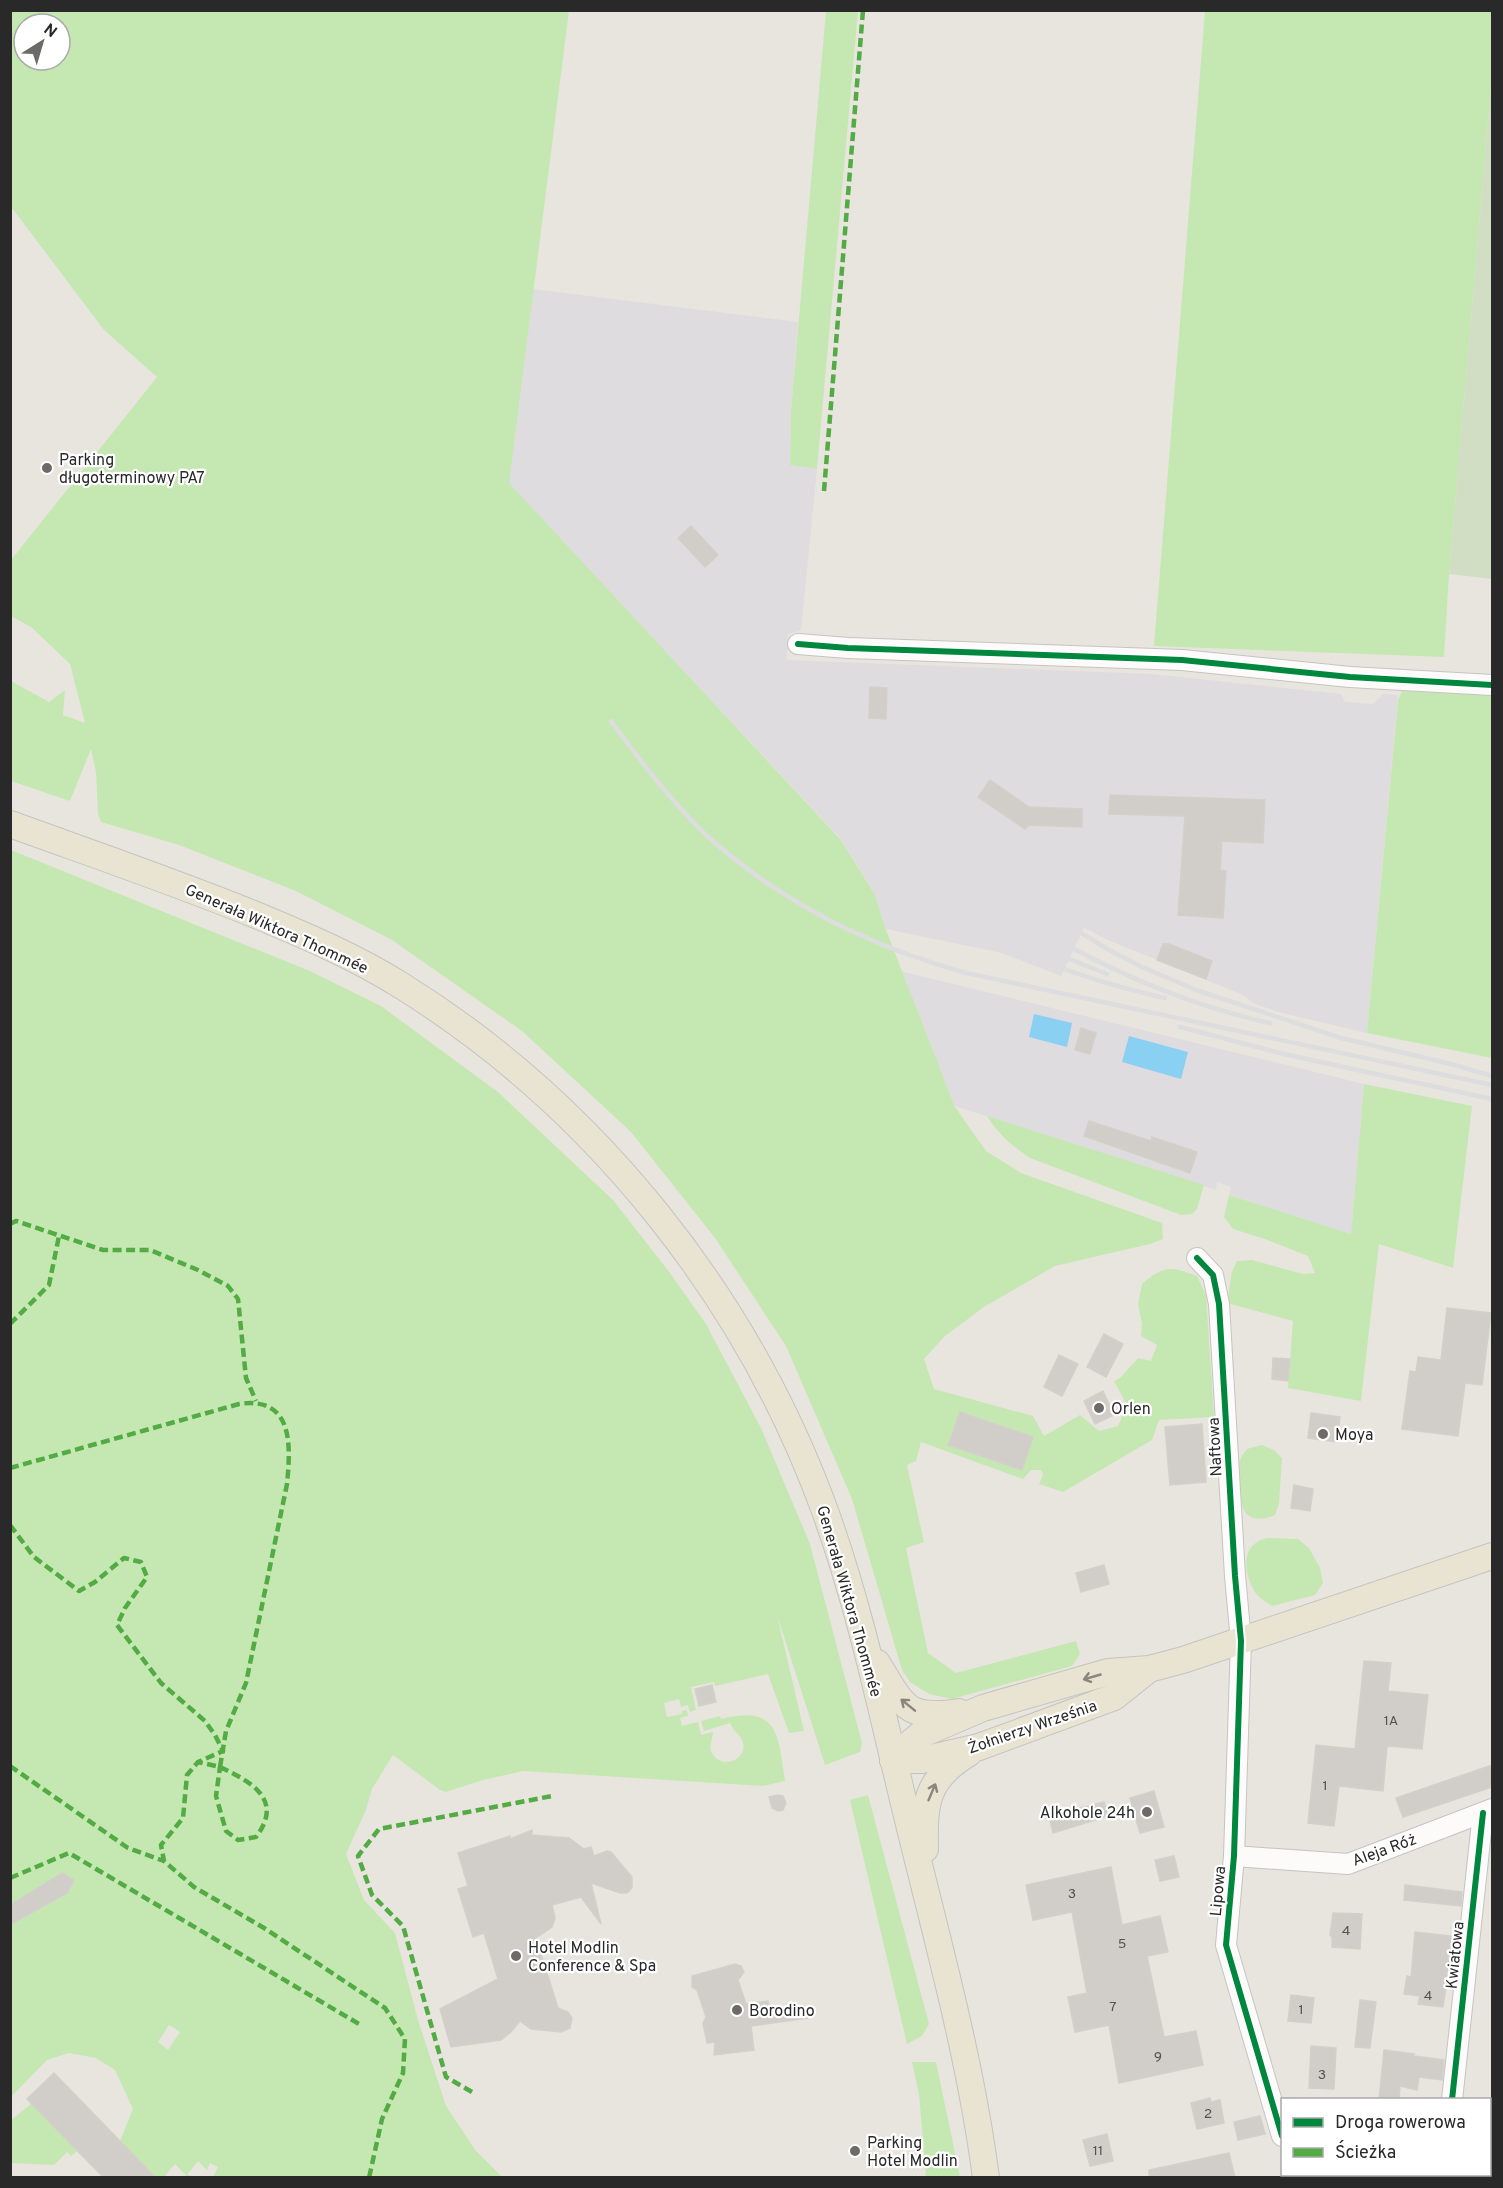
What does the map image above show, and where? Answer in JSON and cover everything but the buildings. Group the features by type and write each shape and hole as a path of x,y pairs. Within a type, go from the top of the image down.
{"main road":[{"name":"Generała Wiktora Thommée","path":"10,824 222,901 360,962 401,985 481,1040 573,1121 629,1180 674,1235 717,1295 756,1359 792,1430 822,1503 843,1565 866,1646 926,1891 970,2082 986,2178"},
{"name":"Żołnierzy Września","path":"893,1760 920,1736 984,1708 1108,1672 1149,1669 1241,1641 1492,1556"},
{"path":"866,1646 894,1691 912,1710 934,1715 984,1708"},
{"name":"Żołnierzy Września","path":"893,1760 922,1761 980,1748 1114,1697 1149,1669"},
{"path":"926,1891 924,1819 930,1793 943,1771 980,1748"}],"street":[{"path":"798,644 848,648 1182,660 1350,677 1492,685"},
{"name":"Naftowa","path":"1197,1258 1213,1275 1219,1304 1241,1641"},
{"name":"Lipowa","path":"1241,1641 1234,1856 1226,1945 1281,2133"},
{"name":"Aleja Róż","path":"1234,1856 1348,1864 1488,1811"},
{"name":"Kwiatowa","path":"1452,2098 1488,1811"}],"shaded area":[{"path":"533,289 798,322 791,410 790,465 817,469 801,630 788,634 787,660 1151,674 1341,694 1345,702 1373,704 1383,694 1398,695 1367,1033 1278,1012 1253,1003 1243,995 1084,928 1061,976 1002,953 886,929 874,893 841,839 508,483"},
{"path":"900,971 1364,1084 1351,1234 1229,1195 1231,1187 1217,1182 1216,1190 955,1106"}],"green space":[{"path":"11,11 569,11 509,483 841,840 875,895 886,930 955,1107 986,1151 1021,1173 1162,1223 1163,1239 1055,1266 984,1307 945,1336 924,1359 934,1389 1033,1416 1044,1436 1080,1415 1099,1431 1118,1426 1127,1405 1114,1381 1120,1378 1138,1358 1151,1361 1157,1345 1141,1336 1142,1324 1138,1304 1142,1284 1162,1270 1181,1270 1197,1276 1206,1295 1214,1417 1159,1420 1152,1440 1063,1492 1039,1484 1043,1475 1041,1470 1031,1470 1023,1479 921,1442 916,1461 907,1465 924,1542 906,1548 928,1653 956,1673 1076,1641 1080,1654 1072,1666 952,1699 929,1694 910,1682 902,1670 852,1499 786,1346 715,1238 631,1132 522,1031 392,940 296,891 179,845 101,822 98,814 96,772 91,749 70,801 11,781 11,681 49,702 65,690 63,715 85,723 70,664 31,627 11,616 11,560 157,377 104,330 12,208"},
{"path":"826,11 858,11 817,469 790,465 791,410"},
{"path":"1205,11 1492,11 1492,75 1449,574 1444,657 1154,646"},
{"path":"1492,75 1492,579 1449,574"},
{"path":"1402,691 1492,694 1492,1058 1367,1033 1398,700"},
{"path":"11,850 310,971 381,1006 498,1092 613,1200 670,1273 706,1324 761,1428 810,1544 862,1743 860,1752 825,1765 777,1615 804,1731 789,1733 768,1674 715,1686 714,1682 691,1687 696,1710 690,1712 688,1705 681,1707 679,1699 664,1703 667,1717 682,1714 682,1711 687,1710 688,1716 680,1718 682,1726 698,1722 701,1735 713,1732 711,1751 715,1757 725,1762 741,1755 743,1743 741,1737 730,1723 704,1731 701,1721 720,1716 721,1719 740,1715 765,1720 777,1737 785,1781 763,1786 523,1771 483,1780 446,1792 393,1755 372,1789 366,1810 346,1854 364,1900 395,1933 418,2020 446,2106 476,2151 502,2177 213,2177 218,2167 210,2163 207,2170 198,2161 187,2175 200,2177 184,2177 186,2175 175,2164 164,2177 156,2177 120,2141 133,2109 115,2070 96,2058 69,2053 47,2060 11,2097","holes":["169,2025 180,2032 168,2050 158,2042"]},
{"path":"1364,1084 1472,1106 1453,1268 1379,1244 1361,1401 1288,1388 1293,1321 1227,1303 1232,1271 1237,1261 1252,1260 1303,1274 1315,1273 1308,1256 1233,1229 1224,1217 1229,1195 1351,1234"},
{"path":"987,1116 1204,1185 1197,1209 1192,1214 1181,1215 1030,1158 1006,1140"},
{"path":"1262,1445 1274,1450 1282,1458 1279,1504 1275,1515 1259,1519 1248,1515 1243,1508 1239,1465 1247,1449"},
{"path":"1268,1538 1298,1539 1309,1548 1320,1568 1323,1583 1315,1595 1272,1606 1257,1595 1249,1579 1246,1561 1252,1546"},
{"path":"868,1795 929,2024 922,2036 907,2044 850,1800"},
{"path":"912,2062 936,2062 960,2177 926,2177 919,2094"},
{"path":"31,2104 78,2150 71,2156 67,2152 54,2165 11,2163 11,2120"}],"water":[{"path":"1034,1014 1072,1023 1067,1047 1029,1037"},
{"path":"1129,1036 1188,1052 1181,1079 1122,1062"}],"railway":[{"path":"534,439 806,725 888,792 995,874 1060,920 1142,967 1196,990 1341,1038 1492,1076"},
{"path":"519,454 782,733 844,786 957,872 1005,908 1039,929 1122,973 1209,1007 1270,1023"},
{"path":"519,479 834,818 868,852 901,880 935,905 1006,945 1083,975 1165,998"},
{"path":"611,721 679,807 733,858 794,900 860,935 966,973 1492,1085"},
{"path":"827,790 898,854 946,890 1024,937 1107,974"},
{"path":"1180,1027 1288,1055 1492,1099"}],"marked path":[{"path":"824,491 863,10"},
{"path":"10,1224 16,1221 103,1250 150,1250 198,1270 228,1286 238,1299 246,1378 256,1401"},
{"path":"10,1324 49,1285 59,1236"},
{"path":"10,1468 239,1404 257,1404 270,1408 279,1415 288,1439 287,1484 246,1683 226,1731 220,1767 198,1762"},
{"path":"10,1525 34,1557 79,1591 95,1582 124,1558 141,1562 147,1577 125,1608 117,1625 161,1683 205,1721 223,1751 198,1762 187,1775 183,1818 161,1845 164,1861 194,1887 264,1928 385,2008 405,2039 403,2073 382,2119 369,2178"},
{"path":"10,1766 128,1848 164,1861"},
{"path":"220,1767 253,1786 265,1803 267,1813 264,1824 256,1837 238,1840 226,1831 216,1796 220,1767"},
{"path":"472,2092 446,2077 403,1926 372,1895 358,1856 379,1829 552,1796"},
{"path":"10,1878 69,1853 359,2024"}],"cycle path":[{"path":"798,644 848,648 1182,660 1350,677 1492,685"},
{"path":"1197,1258 1213,1275 1219,1304 1241,1641 1234,1856 1226,1945 1281,2133"},
{"path":"1452,2098 1483,1813"}],"place":[{"name":"Parking długoterminowy PA7","path":"47,468"},
{"name":"Orlen","path":"1099,1408"},
{"name":"Moya","path":"1323,1434"},
{"name":"Alkohole 24h","path":"1147,1812"},
{"name":"Hotel Modlin Conference & Spa","path":"516,1956"},
{"name":"Borodino","path":"737,2010"},
{"name":"Parking Hotel Modlin","path":"855,2151"}]}
